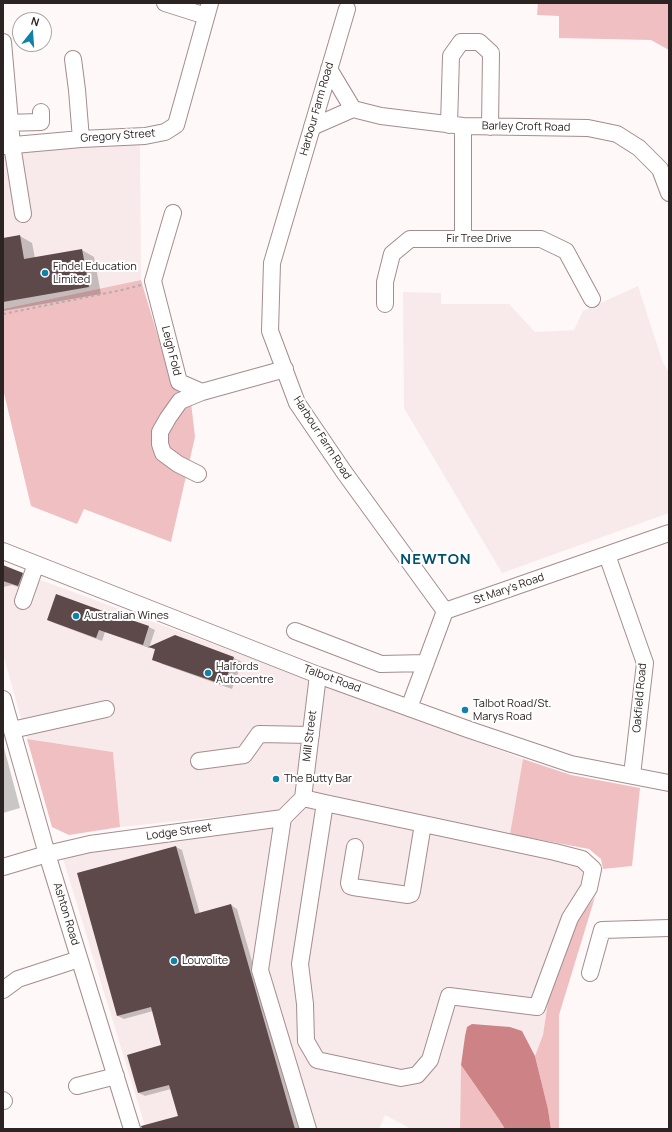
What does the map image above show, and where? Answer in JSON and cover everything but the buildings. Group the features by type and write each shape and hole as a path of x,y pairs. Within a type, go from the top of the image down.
{"street":[{"path":"165,3 208,9"},
{"name":"Gregory Street","path":"7,146 81,139 146,136 165,132 176,126 208,9"},
{"name":"Harbour Farm Road","path":"347,9 272,263 270,330 297,403 344,472 445,611"},
{"path":"3,42 7,146 23,214"},
{"path":"463,239 451,56 461,42 479,42 491,53 490,127"},
{"path":"73,59 81,139"},
{"path":"312,127 353,109 329,69"},
{"name":"Barley Croft Road","path":"353,109 381,116 456,126 588,128 617,134 639,148 660,169 669,194"},
{"path":"6,123 41,122 41,112"},
{"path":"153,281 173,213"},
{"name":"Fir Tree Drive","path":"386,304 385,282 392,254 410,239 541,239 566,251 592,299"},
{"name":"Leigh Fold","path":"153,281 179,382 202,392"},
{"path":"198,474 178,464 163,453 160,444 160,432 180,402 202,392 285,369"},
{"name":"St Mary's Road","path":"445,611 669,533"},
{"name":"Talbot Road","path":"3,551 318,674 470,730 571,764 669,783"},
{"name":"Oakfield Road","path":"607,555 645,663 632,775"},
{"path":"23,601 36,564"},
{"path":"409,708 445,611"},
{"path":"295,631 381,664 426,663"},
{"name":"Mill Street","path":"303,798 318,674"},
{"name":"Ashton Road","path":"3,699 47,854 132,1129"},
{"path":"12,730 106,709"},
{"path":"199,761 244,755 259,734 311,735"},
{"path":"308,1129 260,970 283,818 303,798 554,852 582,859 593,869 589,888 570,918 537,1007 450,996 430,1060 417,1075 401,1078 317,1060 306,1041 305,1004 300,964 325,803"},
{"name":"Lodge Street","path":"3,867 47,854 90,844 283,818"},
{"path":"355,847 349,883 350,886 408,895 411,894 423,824"},
{"path":"590,974 602,930 669,928"},
{"path":"3,990 18,979 79,959"},
{"path":"77,1086 116,1076"}],"path":[{"path":"3,314 122,290 153,281"}],"shaded area":[{"path":"538,3 669,3 669,50 651,40 559,38 559,16 537,15"},
{"path":"140,141 141,280 3,309 3,151"},
{"path":"141,280 172,384 190,394 195,437 171,542 84,509 77,524 31,506 3,389 3,309"},
{"path":"638,286 663,363 669,372 669,513 502,573 404,408 403,292 441,293 441,304 509,304 535,332 574,330 583,311"},
{"path":"3,566 523,759 510,834 298,791 282,810 120,827 113,752 27,739 3,654"},
{"path":"27,739 113,752 120,827 69,835 52,827"},
{"path":"523,759 571,775 640,788 632,866 603,869 601,859 589,849 510,834"},
{"path":"306,806 603,869 595,897 576,922 548,1001 543,1035 535,1056 522,1031 467,1027 461,1065 460,1129 411,1129 385,1115 379,1129 146,1129 63,859 97,851 272,828 290,821"},
{"path":"595,897 559,1015 559,1129 551,1129 548,1109 535,1056 543,1035 548,1001 576,922"},
{"path":"472,1024 510,1027 522,1031 535,1056 548,1109 551,1129 505,1129 461,1065 467,1027"},
{"path":"461,1065 498,1118 505,1129 460,1129"}],"place":[{"name":"Findel Education Limited","path":"45,273"},
{"name":"Australian Wines","path":"76,616"},
{"name":"Halfords Autocentre","path":"208,673"},
{"name":"Talbot Road/St. Marys Road","path":"465,710"},
{"name":"The Butty Bar","path":"276,779"},
{"name":"Louvolite","path":"174,961"}],"district":[{"name":"NEWTON","path":"436,560"}]}
